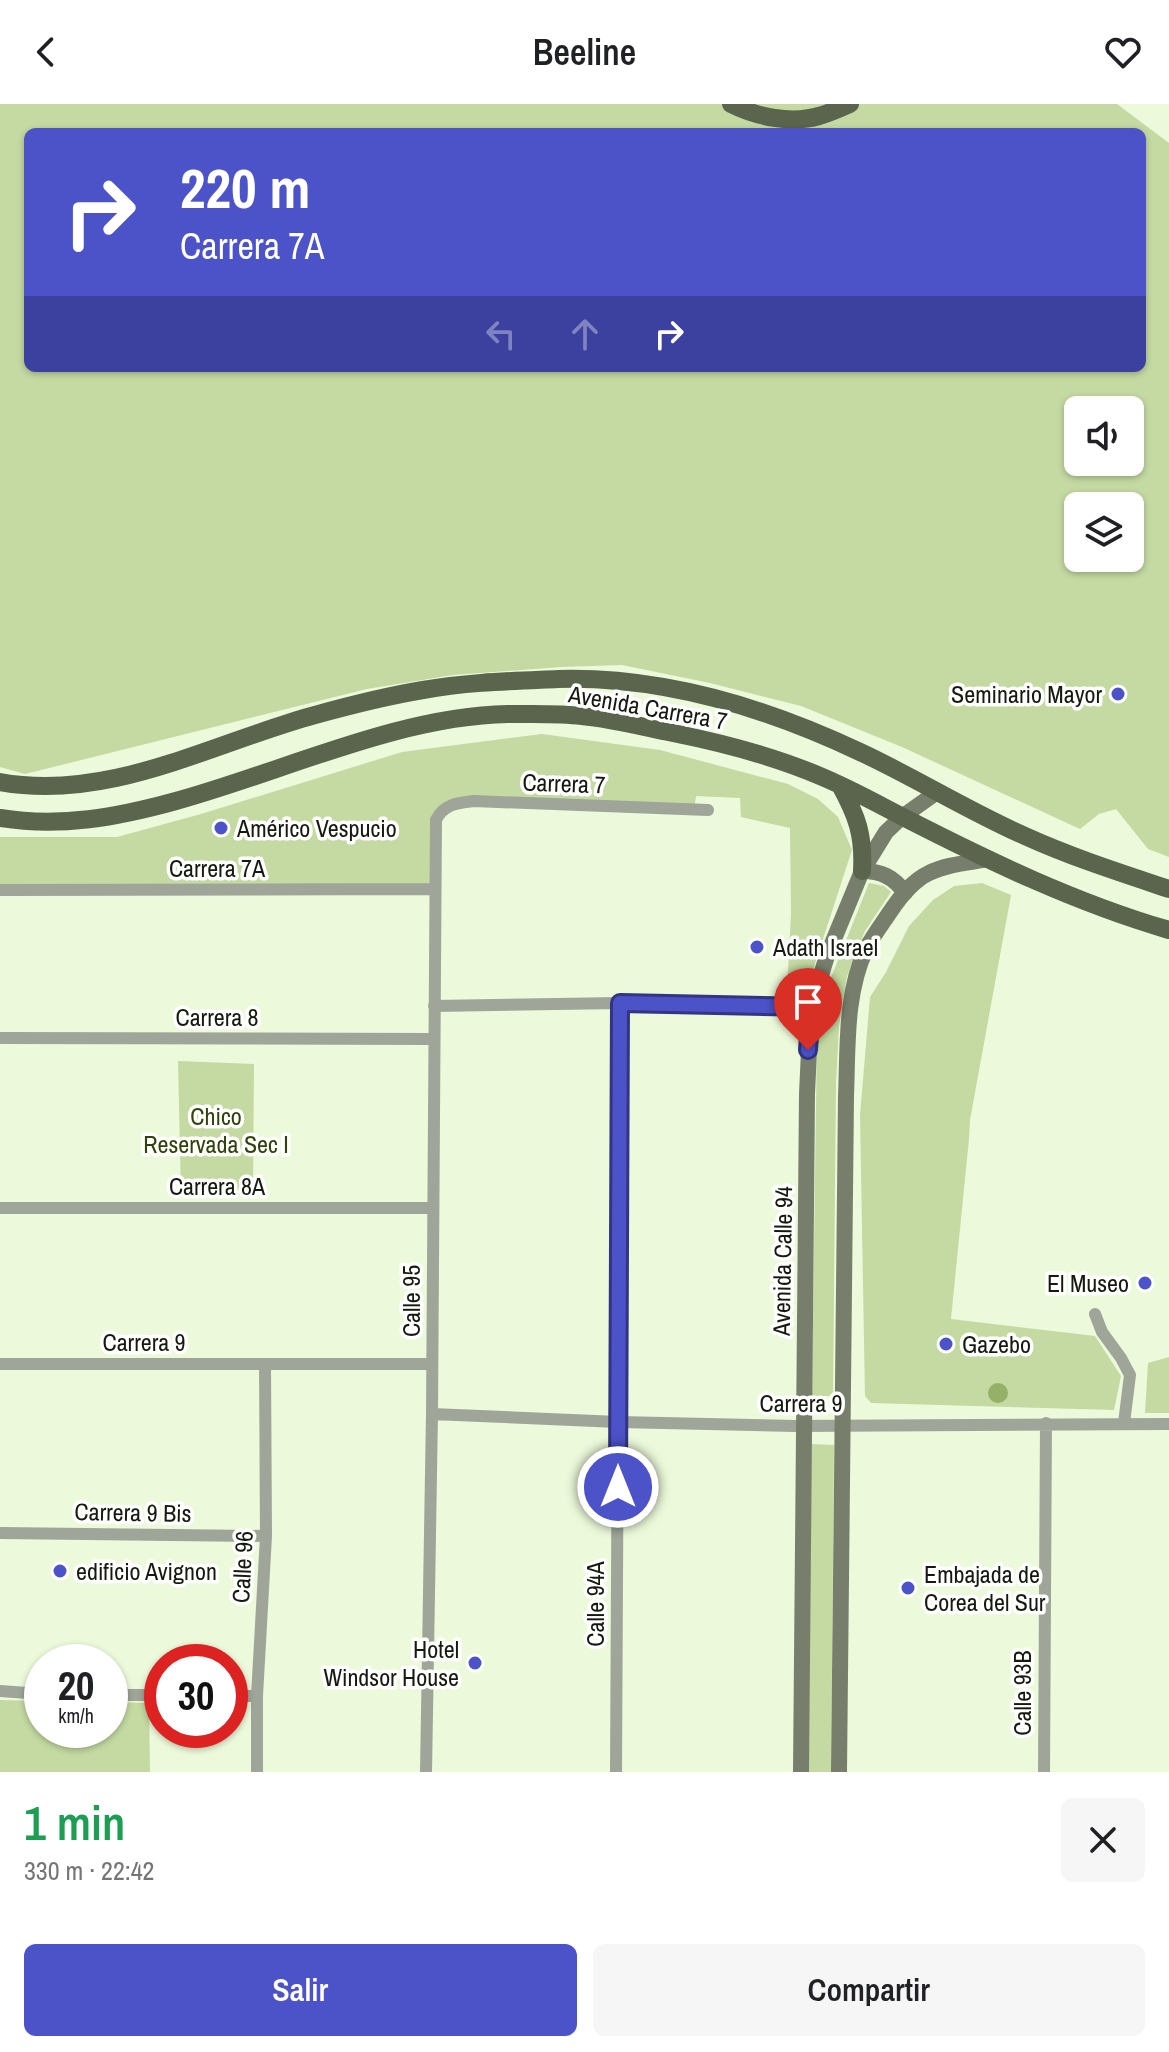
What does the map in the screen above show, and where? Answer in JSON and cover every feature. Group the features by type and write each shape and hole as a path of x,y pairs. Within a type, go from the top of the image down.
{"main road":[{"path":"731,104 783,119 817,116 850,104"},
{"name":"Avenida Carrera 7","path":"0,782 53,787 109,779 182,759 291,722 424,689 584,679 691,692 827,737 1010,829 1053,848 1169,889"},
{"name":"Avenida Carrera 7","path":"0,818 63,823 116,816 201,794 371,738 462,718 505,714 581,716 719,743 820,776 989,859 1107,910 1169,930"},
{"path":"840,785 859,824 862,871 873,871 891,878 905,893"},
{"name":"Avenida Calle 94","path":"801,1772 803,1425 811,1007 827,956 862,871 884,834 937,792"},
{"path":"839,1772 846,1096 852,998 866,950 905,893 932,871 989,859"}],"street":[{"name":"Carrera 7","path":"435,830 440,811 448,806 474,801 708,810"},
{"name":"Calle 95","path":"426,1772 432,1414 435,830"},
{"name":"Carrera 7A","path":"0,890 435,889"},
{"path":"434,1006 620,1003 811,1007"},
{"name":"Calle 94A","path":"616,1772 620,1003"},
{"name":"Carrera 8","path":"0,1038 434,1039"},
{"name":"Carrera 8A","path":"0,1208 433,1208"},
{"path":"1095,1314 1102,1332 1130,1375 1124,1423"},
{"name":"Carrera 9","path":"0,1364 432,1364"},
{"name":"Calle 96","path":"257,1772 257,1696 266,1536 265,1364"},
{"name":"Carrera 9","path":"432,1414 618,1422 803,1425 1169,1424"},
{"name":"Calle 93B","path":"1044,1772 1046,1423"},
{"name":"Carrera 9 Bis","path":"0,1533 266,1536"},
{"path":"0,1691 24,1693"},
{"path":"248,1696 257,1696"}],"green space":[{"path":"0,104 1117,104 1169,143 1169,857 1148,849 1116,809 1099,814 1080,829 902,747 801,706 710,683 622,665 453,675 367,689 25,774 0,767"},
{"path":"542,734 660,750 788,784 818,799 838,817 852,850 806,991 787,990 791,914 790,828 741,817 740,798 696,796 694,810 474,801 440,811 435,889 0,890 0,837 117,837 402,752"},
{"path":"869,883 884,886 891,892 865,931 847,976 839,1026 833,1396 812,1396 817,1034 822,1000"},
{"path":"982,883 1011,895 970,1120 951,1319 1095,1336 1121,1376 1114,1410 871,1403 865,1396 860,1115 870,997 909,926 933,900 954,886"},
{"name":"Chico Reservada Sec I","path":"178,1061 254,1064 253,1195 181,1196"},
{"path":"1169,1357 1169,1413 1145,1413 1148,1363"},
{"path":"811,1444 834,1445 831,1772 808,1772"},
{"path":"0,1700 24,1701 24,1748 128,1748 128,1702 144,1703 144,1748 150,1748 150,1772 0,1772"}],"shaded area":[{"path":"994,1383 1002,1383 1008,1393 1002,1403 994,1403 988,1397 988,1389"}],"place":[{"name":"Seminario Mayor","path":"1118,694"},
{"name":"Américo Vespucio","path":"221,828"},
{"name":"Adath Israel","path":"757,947"},
{"name":"El Museo","path":"1145,1283"},
{"name":"Gazebo","path":"946,1344"},
{"name":"edificio Avignon","path":"60,1571"},
{"name":"Embajada de Corea del Sur","path":"908,1588"},
{"name":"Hotel Windsor House","path":"475,1663"}],"route":[{"path":"618,1487 620,1003 811,1007 808,1050"}]}
